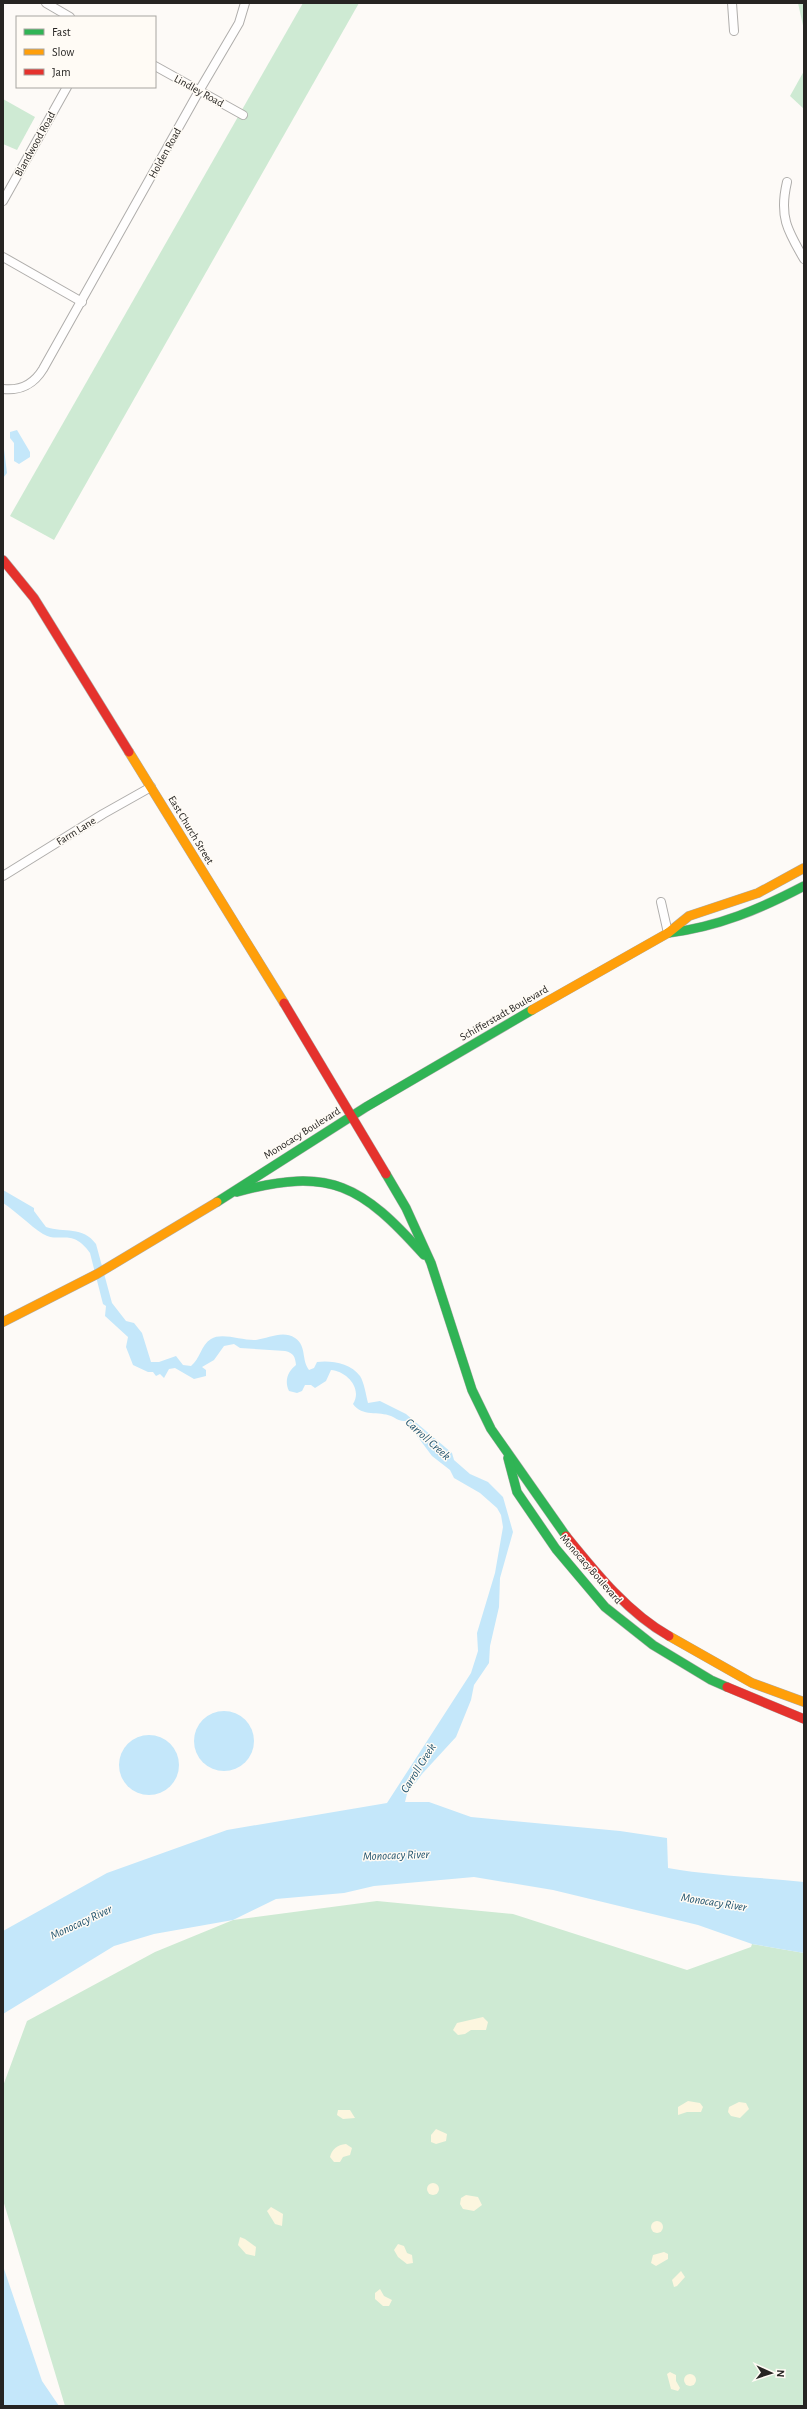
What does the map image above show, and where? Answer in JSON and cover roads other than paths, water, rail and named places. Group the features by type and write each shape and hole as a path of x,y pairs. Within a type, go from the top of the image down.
{"main road":[{"name":"East Church Street","path":"3,560 34,598 353,1116"},
{"name":"Schifferstadt Boulevard","path":"353,1116 668,933 690,916 758,893 804,868"},
{"name":"Schifferstadt Boulevard","path":"668,933 693,931 749,915 804,886"},
{"name":"Monocacy Boulevard","path":"3,1322 45,1302 144,1245 353,1116 406,1208 431,1263 472,1390 491,1429 562,1531 590,1565 617,1594 658,1630 752,1682 804,1702"},
{"path":"224,1195 275,1183 299,1180 317,1181 339,1186 368,1200 398,1228 431,1263"},
{"name":"Monocacy Boulevard","path":"507,1454 517,1492 556,1549 605,1607 653,1645 710,1680 804,1719"}],"street":[{"path":"46,3 68,16"},
{"name":"Holden Road","path":"3,389 12,390 23,387 38,376 82,302 199,91 239,24 245,3"},
{"path":"732,3 734,31"},
{"name":"Lindley Road","path":"156,67 243,115"},
{"name":"Blandwood Road","path":"3,200 66,88"},
{"path":"788,182 783,200 784,219 804,259"},
{"path":"3,258 82,302"},
{"name":"Farm Lane","path":"3,876 103,814 151,787"},
{"path":"661,902 668,933"}],"water":[{"path":"17,430 30,452 30,457 19,464 14,461 14,443 10,438 10,432"},
{"path":"3,441 7,473 3,478"},
{"path":"3,1190 34,1208 34,1211 46,1227 79,1232 91,1238 96,1244 112,1303 126,1321 134,1323 142,1333 151,1362 159,1362 176,1356 183,1365 191,1366 197,1360 205,1345 211,1339 221,1336 256,1340 276,1335 290,1336 299,1341 309,1370 314,1368 317,1362 322,1361 340,1363 351,1368 360,1376 364,1385 368,1403 380,1401 406,1414 452,1453 454,1460 470,1474 488,1482 503,1497 513,1532 500,1578 499,1607 490,1646 489,1663 474,1685 471,1700 456,1737 422,1774 407,1794 405,1802 429,1802 471,1817 620,1831 667,1838 668,1868 719,1875 804,1882 804,1953 752,1944 698,1925 553,1890 474,1877 374,1886 344,1893 276,1899 233,1920 154,1934 114,1946 3,2014 3,1931 107,1873 227,1830 387,1803 471,1673 478,1651 477,1633 495,1573 503,1527 501,1515 497,1508 480,1493 454,1478 450,1470 432,1456 406,1421 391,1416 361,1411 357,1408 353,1404 356,1398 354,1386 342,1373 331,1370 326,1381 315,1388 311,1385 305,1385 302,1391 297,1393 289,1391 287,1384 288,1376 296,1365 292,1354 285,1351 240,1348 234,1344 224,1346 214,1360 202,1367 206,1370 206,1376 194,1379 175,1368 169,1369 164,1378 160,1374 156,1376 153,1372 148,1372 133,1365 126,1347 128,1337 105,1316 106,1306 103,1304 90,1253 77,1240 71,1238 49,1237 43,1234 3,1203"},
{"path":"218,1711 230,1711 241,1716 249,1724 254,1735 252,1753 241,1766 230,1771 218,1771 207,1766 199,1758 194,1747 194,1735 199,1724 207,1716"},
{"path":"149,1735 166,1740 174,1748 179,1765 174,1782 166,1790 149,1795 132,1790 124,1782 119,1765 124,1748 132,1740"},
{"path":"3,2266 42,2381 59,2406 3,2406"}],"water label":[{"name":"Carroll Creek","path":"428,1439"},
{"name":"Carroll Creek","path":"418,1768"},
{"name":"Monocacy River","path":"396,1855"},
{"name":"Monocacy River","path":"714,1902"},
{"name":"Monocacy River","path":"81,1922"}]}
